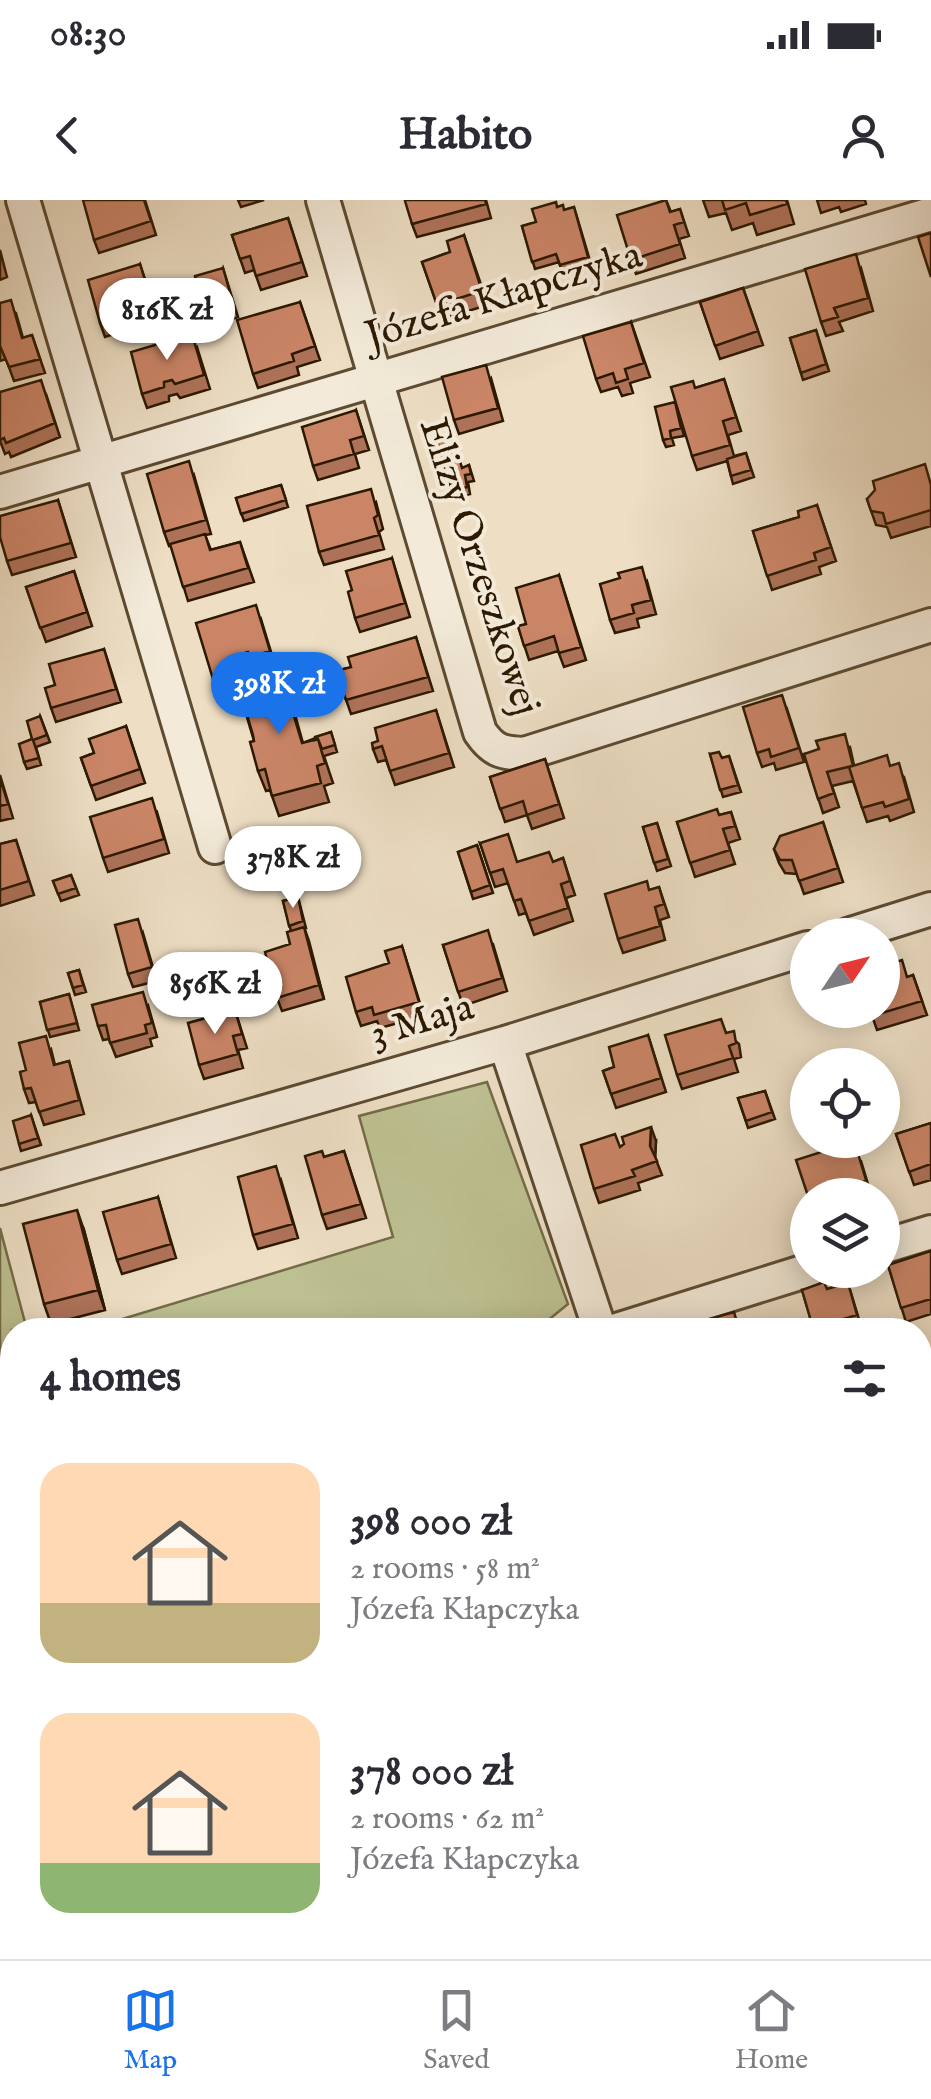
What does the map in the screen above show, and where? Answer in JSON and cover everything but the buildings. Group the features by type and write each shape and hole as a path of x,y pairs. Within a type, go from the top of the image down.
{"street":[{"path":"23,200 214,847"},
{"name":"Elizy Orzeszkowej","path":"322,200 480,732 489,746 501,753 524,754 931,626"},
{"name":"Józefa Kłapczyka","path":"0,492 931,214"},
{"path":"900,919 931,909"},
{"name":"3 Maja","path":"0,1188 504,1043 790,954"},
{"path":"504,1043 596,1318"},
{"path":"900,1241 931,1232"},
{"path":"655,1318 790,1276"}],"green space":[{"path":"487,1082 568,1304 551,1318 126,1318 393,1237 359,1116"},
{"path":"0,1228 24,1318 0,1318"}]}
